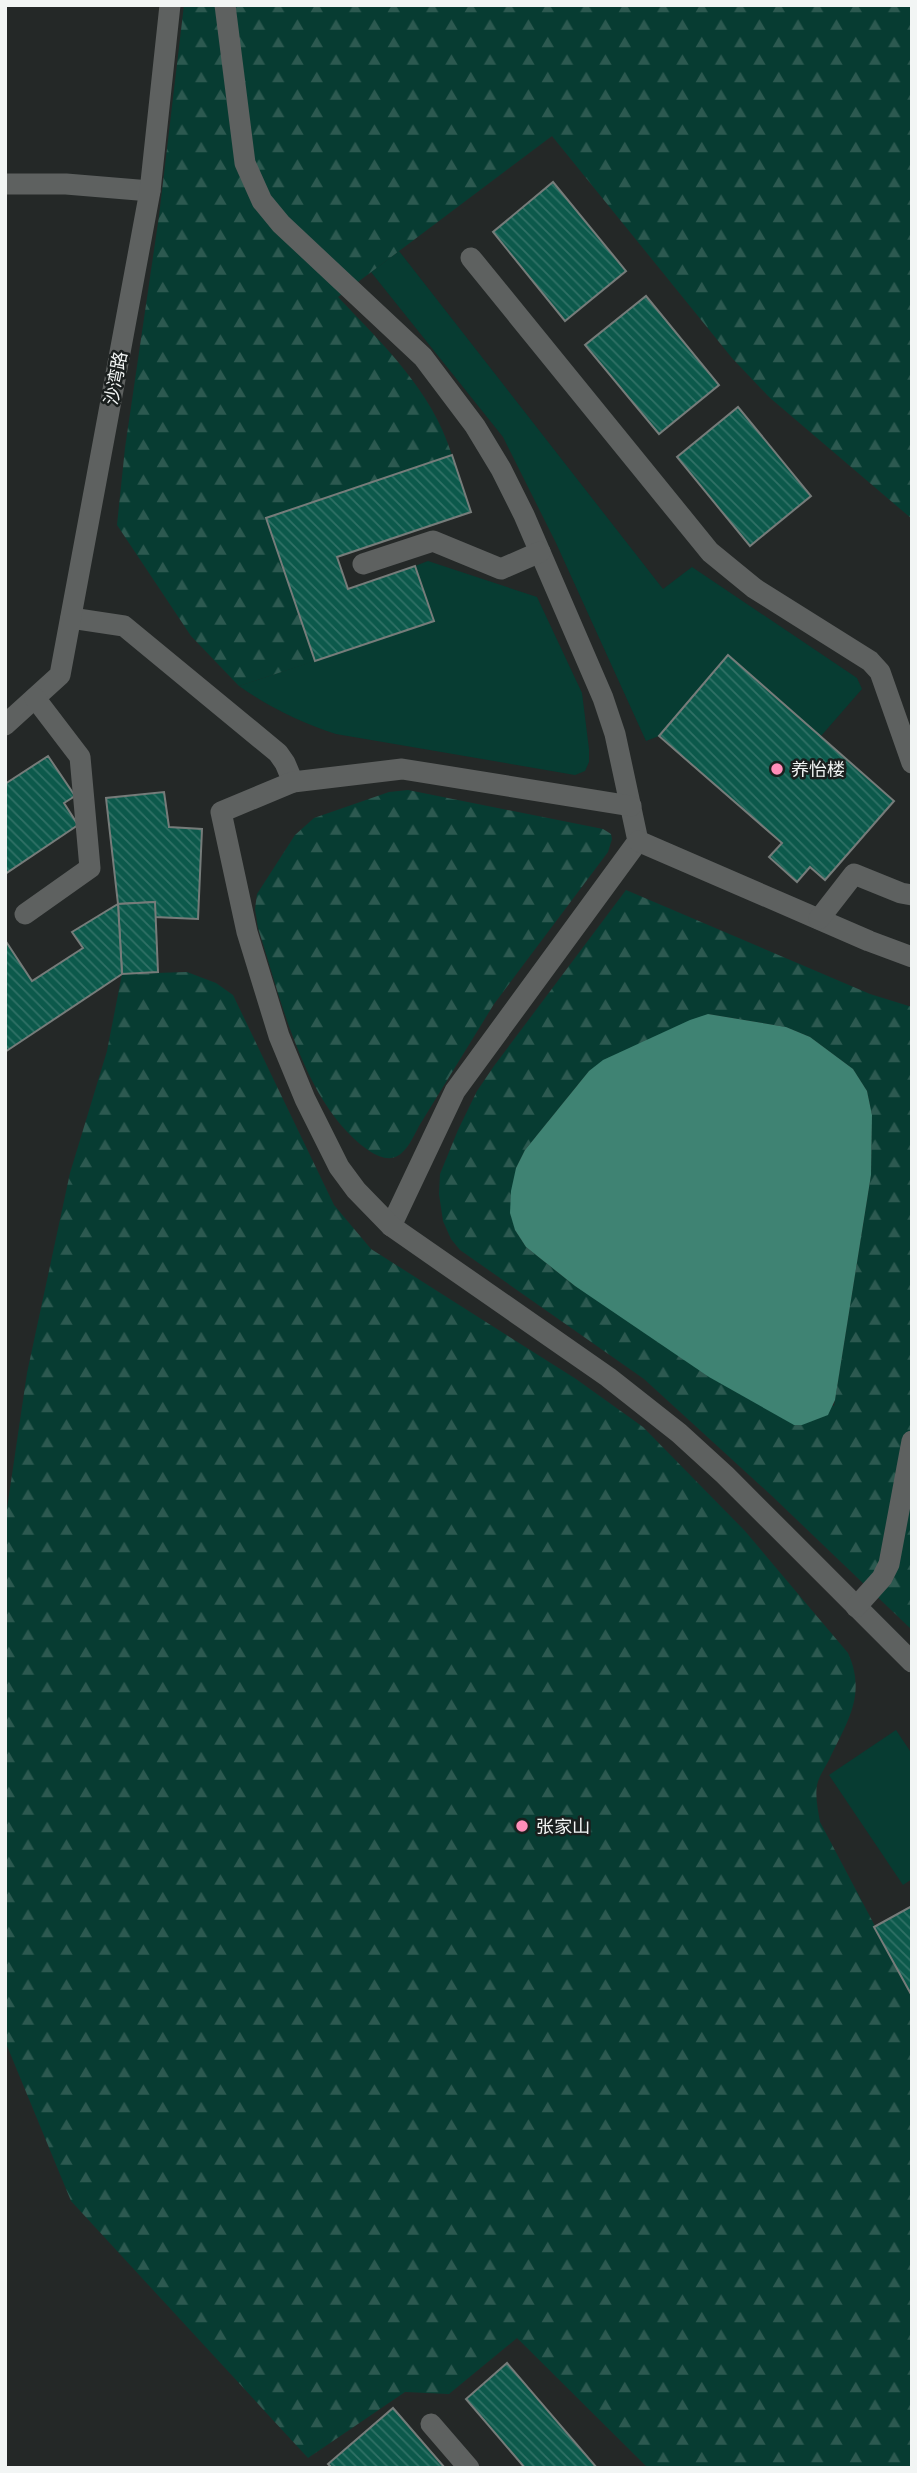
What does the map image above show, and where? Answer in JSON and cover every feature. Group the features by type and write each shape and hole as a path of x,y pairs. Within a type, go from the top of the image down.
{"street":[{"name":"沙湾路","path":"5,725 60,675 150,191 170,5"},
{"path":"226,5 243,149 251,180 262,201 281,224 405,338 445,383 501,469 540,552 607,710 615,734 638,841 454,1091 391,1226"},
{"path":"5,184 66,184 150,191"},
{"path":"471,258 710,552 754,588 870,661 880,672 912,763"},
{"path":"363,564 433,541 501,569 540,552"},
{"path":"71,618 124,626 278,753 293,782"},
{"path":"25,914 90,868 80,757 35,698"},
{"path":"631,806 402,769 293,782 221,812 244,919 275,1026 305,1099 339,1167 356,1190 391,1226 645,1404 725,1475 912,1662"},
{"path":"638,841 912,957"},
{"path":"819,919 854,874 912,895"},
{"path":"856,1607 881,1577 888,1564 912,1441"},
{"path":"431,2424 470,2468"}],"green space":[{"path":"184,5 912,5 912,519 769,397 732,358 552,136 338,297 389,351 419,389 443,431 452,455 266,518 315,661 239,686 191,636 117,525 125,448 159,216"},
{"path":"399,251 663,589 692,567 857,678 862,689 821,736 728,656 659,736 646,741 556,543 503,437 371,272"},
{"path":"428,561 537,597 582,693 589,749 589,762 585,771 575,775 336,734 286,714 239,686 433,621 415,566"},
{"path":"408,790 603,829 611,834 612,839 608,852 494,1004 410,1143 394,1158 387,1158 368,1150 346,1130 311,1079 286,1018 258,928 255,909 257,894 295,835 314,818 389,792"},
{"path":"626,890 870,994 912,1007 912,1630 772,1496 644,1379 460,1250 451,1239 443,1221 439,1194 440,1174 477,1091","holes":["708,1014 786,1027 810,1037 853,1069 867,1091 872,1115 871,1175 834,1406 575,1286 526,1247 515,1230 516,1168 525,1150 589,1071"]},
{"path":"187,972 216,983 233,995 334,1205 371,1249 576,1379 643,1427 745,1531 848,1653 856,1682 855,1695 848,1721 819,1778 817,1799 820,1822 912,1996 912,2468 648,2468 517,2338 449,2394 405,2392 308,2458 71,2201 5,2041 5,1522 27,1373 70,1173 107,1051 122,974"},
{"path":"896,1730 912,1754 912,1879 903,1885 829,1775"}],"shaded area":[{"path":"708,1014 786,1027 810,1037 853,1069 867,1091 872,1115 871,1175 835,1400 828,1415 802,1425 794,1425 709,1377 575,1286 526,1247 515,1230 510,1213 516,1168 525,1150 589,1071 603,1060"}],"building":[{"path":"553,182 626,271 565,321 493,232"},
{"path":"646,296 719,385 659,434 585,345"},
{"path":"738,407 811,496 750,546 677,457"},
{"path":"452,455 471,512 337,557 348,589 415,566 434,621 315,661 266,518"},
{"name":"养怡楼","path":"728,655 894,801 825,880 810,867 797,882 769,857 782,843 659,736"},
{"path":"48,756 75,796 64,803 78,825 5,874 5,784"},
{"path":"164,792 169,827 202,829 198,919 155,917 155,902 118,904 106,798"},
{"path":"155,902 158,972 122,974 118,904"},
{"path":"118,904 122,974 5,1052 5,940 32,981 83,948 72,932"},
{"path":"912,1906 912,1996 874,1927"},
{"path":"507,2363 597,2468 525,2468 466,2399"},
{"path":"393,2408 445,2468 332,2468 328,2464"}],"place":[{"name":"养怡楼","path":"777,769"},
{"name":"张家山","path":"522,1826"}]}
